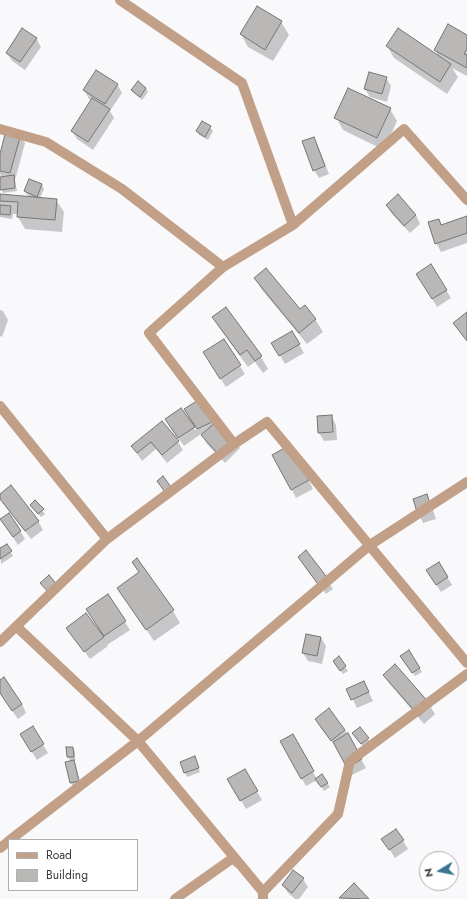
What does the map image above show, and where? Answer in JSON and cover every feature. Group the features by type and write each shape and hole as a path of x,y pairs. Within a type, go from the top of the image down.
{"street":[{"path":"120,0 242,83 293,225"},
{"path":"0,129 46,142 122,189 222,267"},
{"path":"234,444 150,332 222,267 293,225 404,129 467,200"},
{"path":"0,406 107,539"},
{"path":"0,642 107,539 234,444 267,422 467,662"},
{"path":"11,839 138,742 370,545 467,482"},
{"path":"17,627 138,742 263,895"},
{"path":"263,895 338,814 350,761 467,674"},
{"path":"0,848 8,842"},
{"path":"176,899 232,858 263,895"}],"building":[{"path":"257,6 282,21 265,50 240,34"},
{"path":"448,24 467,35 467,49 464,54 467,55 467,68 434,50"},
{"path":"22,28 37,38 20,62 6,53"},
{"path":"398,28 451,64 440,82 386,46"},
{"path":"96,70 118,84 105,104 83,90"},
{"path":"369,72 387,77 382,94 364,89"},
{"path":"138,81 146,88 140,97 131,90"},
{"path":"348,88 391,108 377,138 334,118"},
{"path":"92,98 110,109 88,142 71,131"},
{"path":"202,121 211,126 205,137 196,131"},
{"path":"6,130 21,134 10,173 0,171 0,154"},
{"path":"314,137 325,166 313,171 302,141"},
{"path":"14,175 15,188 0,190 0,177"},
{"path":"29,179 42,184 37,197 24,191"},
{"path":"0,194 57,199 55,220 17,217 18,202 0,201"},
{"path":"398,194 416,215 404,226 386,205"},
{"path":"0,205 11,206 10,215 0,214"},
{"path":"467,216 467,233 435,244 428,222 439,219 441,225"},
{"path":"431,264 447,290 432,299 416,274"},
{"path":"266,268 300,309 305,305 316,319 299,333 254,278"},
{"path":"226,307 262,356 255,361 247,350 240,355 212,317"},
{"path":"467,312 467,341 453,323"},
{"path":"292,331 300,344 279,356 271,343"},
{"path":"224,339 241,365 220,379 203,352"},
{"path":"200,399 214,421 197,429 184,409"},
{"path":"181,408 195,427 178,438 165,419"},
{"path":"332,415 333,432 318,433 317,416"},
{"path":"218,420 236,439 219,455 201,435"},
{"path":"162,421 179,441 162,455 151,442 137,453 131,446"},
{"path":"290,445 309,480 291,490 272,455"},
{"path":"163,476 171,487 165,492 157,481"},
{"path":"11,485 39,521 25,531 0,499 0,494"},
{"path":"427,494 432,510 418,515 413,499"},
{"path":"35,500 44,509 38,514 30,505"},
{"path":"9,513 21,531 13,537 0,519"},
{"path":"7,544 12,551 0,559 0,548"},
{"path":"306,550 329,580 320,587 298,557"},
{"path":"137,558 174,610 146,630 117,588 139,572 132,562"},
{"path":"439,562 448,577 436,585 426,570"},
{"path":"49,575 58,586 49,593 40,583"},
{"path":"108,594 126,621 104,636 86,609"},
{"path":"86,613 104,637 84,652 66,628"},
{"path":"306,634 321,637 317,656 302,653"},
{"path":"409,650 420,668 412,673 400,656"},
{"path":"339,656 346,666 340,671 333,661"},
{"path":"395,664 431,705 419,716 383,675"},
{"path":"4,677 22,704 12,711 0,693 0,680"},
{"path":"364,681 369,692 351,700 346,689"},
{"path":"329,708 345,730 331,741 315,719"},
{"path":"33,726 44,744 31,752 20,734"},
{"path":"360,727 369,738 361,744 352,733"},
{"path":"348,733 362,759 347,768 333,742"},
{"path":"293,734 314,771 301,779 280,741"},
{"path":"66,747 73,747 74,757 67,757"},
{"path":"195,756 199,768 184,773 180,762"},
{"path":"74,760 79,781 70,783 65,762"},
{"path":"245,769 258,791 240,801 227,779"},
{"path":"322,774 328,783 321,787 315,779"},
{"path":"396,829 404,840 389,850 381,839"},
{"path":"293,870 304,878 292,893 282,885"},
{"path":"354,883 369,899 339,898"}]}
